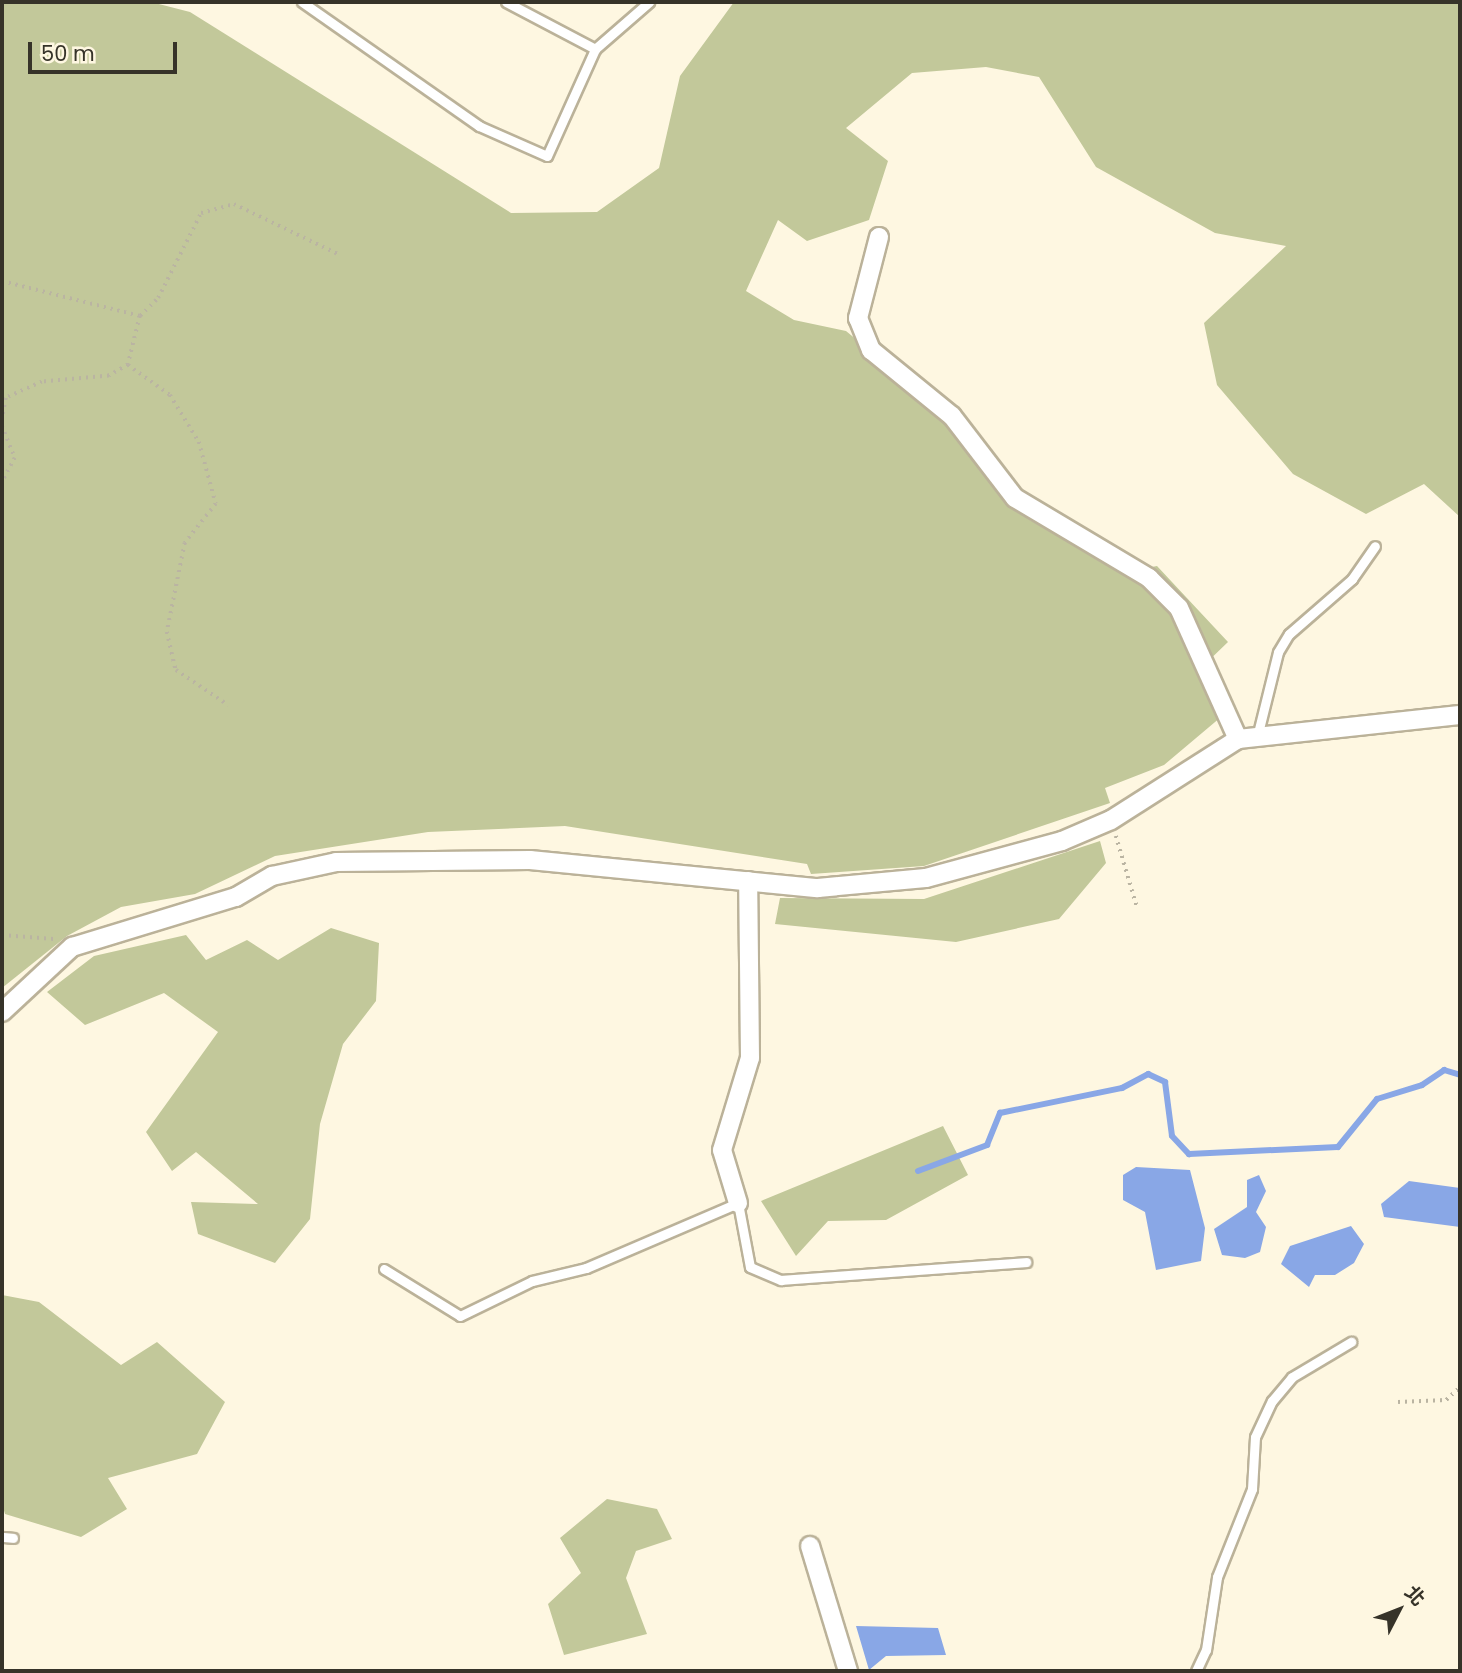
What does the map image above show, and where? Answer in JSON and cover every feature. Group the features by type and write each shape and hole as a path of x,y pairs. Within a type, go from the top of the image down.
{"street":[{"path":"879,237 858,318 871,350 952,416 1015,498 1149,578 1179,608 1238,739"},
{"path":"2,1012 72,947 236,897 272,876 336,862 530,860 818,888 926,878 1062,841 1111,820 1238,739 1258,733 1460,715"},
{"path":"738,1203 722,1150 750,1058 748,881"},
{"path":"810,1546 848,1671"}],"lane":[{"path":"302,2 480,126 547,156 594,50 649,2"},
{"path":"506,2 594,50"},
{"path":"1258,733 1278,652 1289,634 1352,579 1375,546"},
{"path":"384,1269 460,1316 532,1281 586,1268 738,1203 750,1267 781,1280 1026,1262"},
{"path":"1196,1671 1206,1650 1217,1577 1252,1489 1255,1437 1272,1401 1292,1377 1350,1342"},
{"path":"2,1537 13,1538"}],"path":[{"path":"2,420 6,398 42,382 109,376 128,365 140,316 158,298 201,213 234,204 338,254"},
{"path":"2,281 140,316"},
{"path":"128,365 170,395 199,442 216,504 185,543 167,632 176,670 228,705"},
{"path":"2,426 15,458 2,482"},
{"path":"1111,820 1137,907"},
{"path":"2,935 48,936 72,947"},
{"path":"1398,1402 1446,1400 1460,1387"}],"green space":[{"path":"2,2 151,2 190,12 511,213 597,212 659,168 680,76 734,2 1460,2 1460,517 1424,484 1366,514 1293,474 1217,385 1204,323 1286,246 1215,233 1096,167 1039,77 986,67 912,73 846,128 888,161 869,220 807,241 778,220 746,291 794,320 846,331 938,407 1030,520 1125,572 1157,566 1228,642 1201,668 1221,717 1164,765 1105,788 1110,803 924,866 811,874 807,864 565,826 428,832 275,856 195,894 121,907 67,936 2,988"},
{"path":"1100,841 1106,863 1059,919 956,942 775,924 780,898 924,899"},
{"path":"331,928 379,943 376,1001 343,1044 320,1124 310,1219 275,1263 198,1234 191,1202 258,1204 196,1152 172,1171 146,1132 218,1032 164,993 85,1025 47,992 94,956 186,935 206,960 247,940 278,960"},
{"path":"943,1126 968,1175 886,1220 828,1221 796,1256 761,1201"},
{"path":"2,1295 39,1302 121,1365 157,1342 225,1402 197,1454 108,1478 127,1509 81,1537 5,1514 2,1504"},
{"path":"607,1499 657,1509 672,1539 636,1551 626,1578 647,1634 564,1655 548,1604 581,1573 560,1538"}],"water":[{"path":"1136,1167 1190,1170 1205,1228 1201,1261 1156,1270 1145,1212 1123,1200 1123,1175"},
{"path":"1259,1175 1266,1191 1256,1212 1266,1227 1260,1252 1245,1258 1222,1255 1214,1229 1247,1207 1247,1180"},
{"path":"1409,1181 1460,1188 1460,1227 1384,1217 1381,1204"},
{"path":"1351,1226 1364,1244 1354,1263 1335,1275 1315,1275 1309,1287 1281,1264 1290,1246"},
{"path":"856,1626 938,1628 946,1655 886,1656 869,1670"}],"waterway":[{"path":"918,1171 987,1145 1000,1113 1122,1088 1148,1074 1165,1082 1172,1136 1189,1154 1338,1147 1377,1099 1422,1085 1444,1070 1460,1075"}]}
